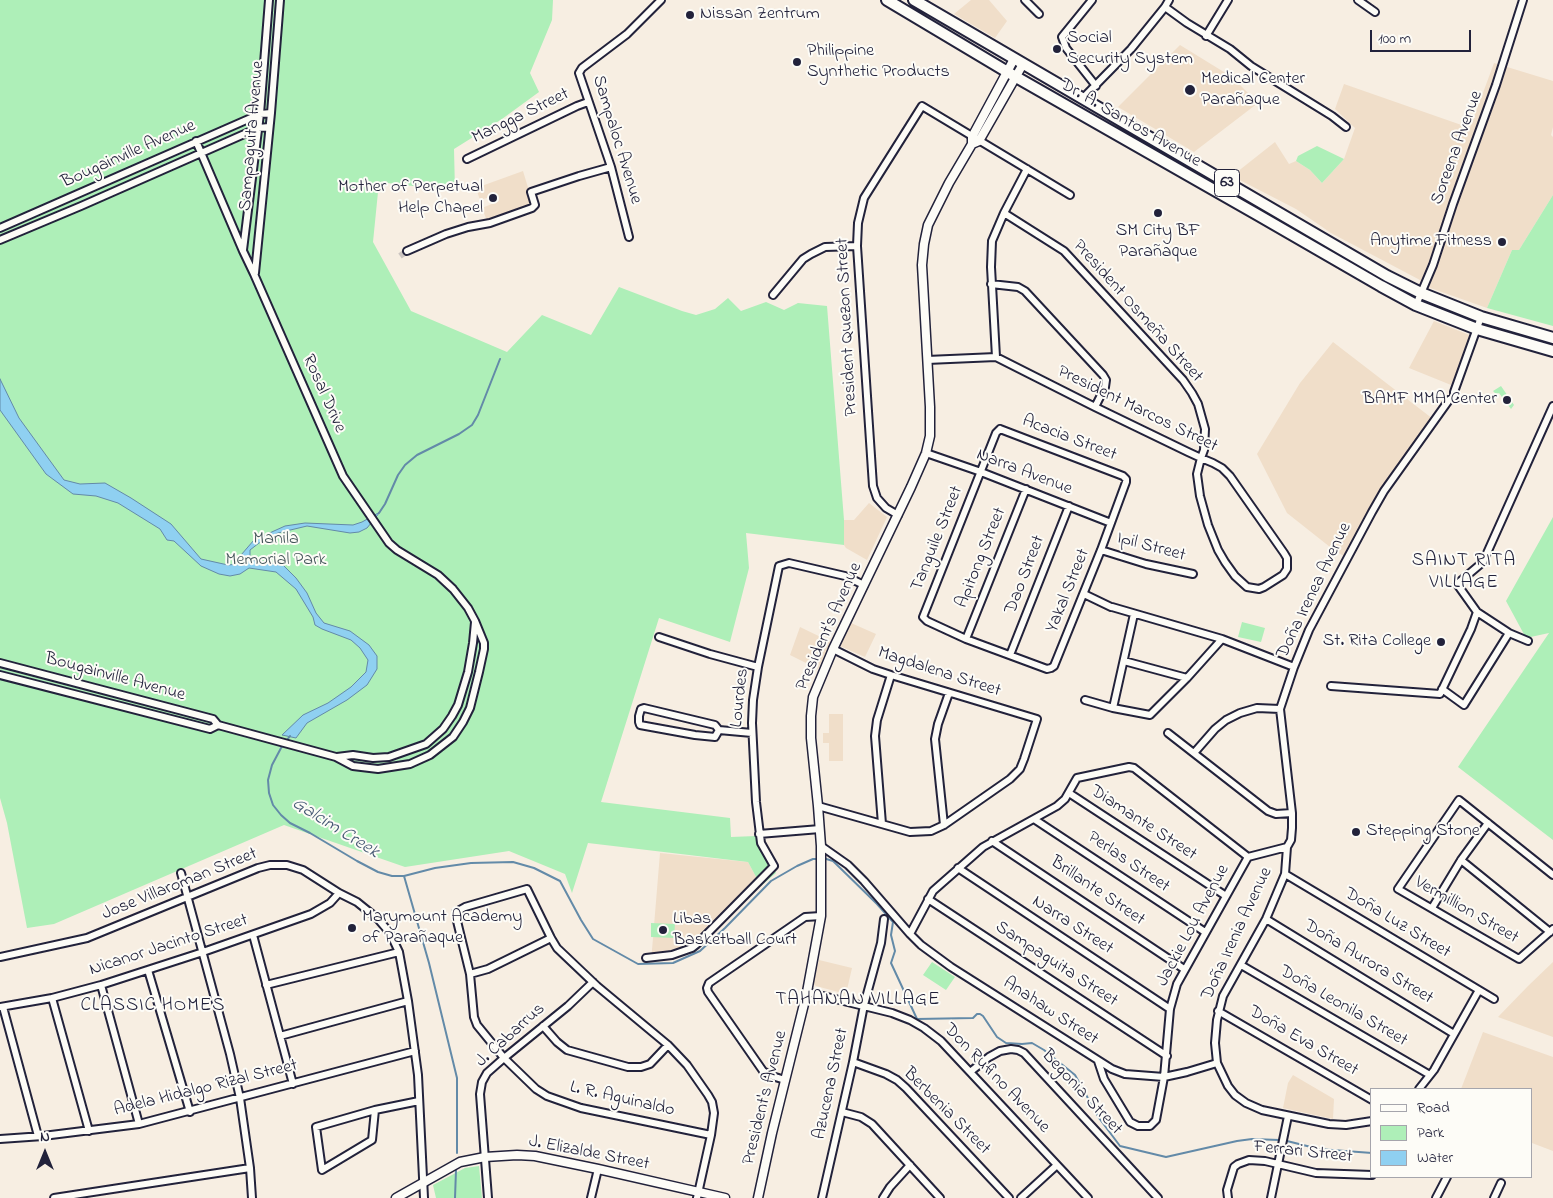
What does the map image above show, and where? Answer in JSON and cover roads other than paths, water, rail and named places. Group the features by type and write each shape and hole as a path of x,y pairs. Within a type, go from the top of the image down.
{"main road":[{"name":"Dr. A. Santos Avenue","path":"887,0 1011,75 1416,305 1477,329 1553,350"},
{"name":"Dr. A. Santos Avenue","path":"918,1 1018,62 1386,276 1421,293 1481,317 1553,338"}],"street":[{"name":"Sampaguita Avenue","path":"243,251 260,114 269,0"},
{"name":"Sampaguita Avenue","path":"254,274 271,113 280,0"},
{"name":"Sampaloc Avenue","path":"629,237 611,167 579,73 582,68 627,34 662,0"},
{"path":"1026,0 1039,14"},
{"path":"1092,0 1062,37 1066,48 1096,86"},
{"path":"1082,99 1131,49 1165,8 1169,0"},
{"path":"1206,36 1228,0"},
{"path":"1358,0 1375,12"},
{"name":"Soreena Avenue","path":"1416,305 1433,264 1496,85 1523,0"},
{"path":"1165,8 1206,36 1230,49 1251,66 1332,116 1346,127"},
{"name":"President's Avenue","path":"758,1198 807,992 821,916 822,869 820,829 810,716 813,697 833,649 926,453 930,436 930,421 922,265 928,225 935,209 1018,62"},
{"name":"Mangga Street","path":"468,159 588,102"},
{"name":"President Quezon Street","path":"898,515 886,508 877,498 873,486 857,246 858,223 864,198 922,106 975,141 1070,195"},
{"name":"Bougainville Avenue","path":"0,228 196,141 260,114 271,113"},
{"name":"Bougainville Avenue","path":"0,240 258,128 269,128"},
{"name":"Rosal Drive","path":"196,141 343,476 389,543 438,575 453,589 468,608 484,643 470,708 453,737 430,755 410,764 386,769 353,766 336,757"},
{"path":"408,251 454,231 490,223 532,208 535,205 531,192 611,167"},
{"path":"996,357 991,284 992,242 1004,213 1027,170"},
{"name":"President Osmeña Street","path":"1004,213 1064,251 1183,380 1198,404 1205,429 1204,450 1197,474 1208,525 1225,562 1235,576 1247,587 1253,589"},
{"path":"773,295 803,259 811,254 825,247 857,246"},
{"path":"991,284 1018,287 1025,291 1103,375 1106,380 1105,388 1095,407"},
{"name":"Doña Irenea Avenue","path":"1287,848 1292,828 1292,813 1280,709 1294,667 1310,630 1384,491 1449,400 1454,397 1454,392 1481,317"},
{"name":"President Marcos Street","path":"928,360 996,357 1222,468 1230,476 1287,558 1287,570 1283,574 1264,587 1253,589"},
{"path":"1528,641 1509,633 1477,612 1457,584 1483,562 1553,406"},
{"name":"Acacia Street","path":"981,472 996,433 1000,429 1123,476 1126,482 1111,523"},
{"name":"Narra Avenue","path":"926,453 1026,489 1111,523"},
{"name":"Tanguile Street","path":"966,638 927,621 923,617 981,472"},
{"name":"Apitong Street","path":"966,638 1026,489"},
{"name":"Dao Street","path":"1010,655 1069,506"},
{"name":"Yakal Street","path":"1010,655 1047,669 1054,666 1102,550 1111,523"},
{"name":"Ipil Street","path":"1102,550 1128,560 1193,574"},
{"name":"Lourdes","path":"646,958 672,955 692,948 774,866 761,843 759,834 752,733 753,700 758,667 779,566 789,564 844,576 864,585"},
{"path":"1084,594 1111,607 1222,639 1294,667"},
{"path":"1441,691 1471,629 1477,612"},
{"path":"1113,708 1134,614"},
{"path":"336,757 353,755 373,758 389,757 426,744 442,729 458,705 468,672 475,621"},
{"path":"1331,686 1441,691 1464,705 1509,633"},
{"path":"659,637 758,667"},
{"path":"966,638 1010,655"},
{"path":"1085,700 1150,715 1222,639"},
{"name":"Magdalena Street","path":"833,649 873,669 1037,720 1020,769 1010,779 944,825"},
{"path":"1124,661 1187,678"},
{"name":"Bougainville Avenue","path":"0,663 213,719 218,725 336,757"},
{"name":"Bougainville Avenue","path":"0,675 210,729 218,725"},
{"path":"882,824 875,736 877,720 891,675"},
{"path":"818,806 910,832 931,831 944,825 935,739 948,693"},
{"path":"719,730 714,737 695,735 640,725 639,716 641,709 644,708 715,725 719,730 752,733"},
{"path":"1194,753 1214,729 1226,720 1256,708 1280,709"},
{"path":"1168,733 1268,811 1276,814 1292,813"},
{"name":"Jackie Lou Avenue","path":"910,934 933,891 992,841 1057,806 1069,793 1077,778 1129,767 1134,768 1248,857"},
{"name":"Diamante Street","path":"1069,793 1226,896"},
{"name":"Vermillion Street","path":"1488,823 1459,800 1398,889 1519,960 1551,930"},
{"name":"Perlas Street","path":"1034,819 1206,932"},
{"path":"1432,908 1461,860 1488,823 1553,875"},
{"path":"759,834 820,829"},
{"name":"Brillante Street","path":"992,841 1184,969"},
{"name":"Jackie Lou Avenue","path":"1098,1061 1104,1079 1130,1122 1138,1126 1150,1126 1156,1120 1164,1077 1170,1009 1177,984 1184,969 1248,857 1287,848"},
{"name":"Doña Irenia Avenue","path":"1287,848 1285,874 1266,918 1223,996 1218,1011 1214,1043 1217,1063 1228,1086 1235,1095 1246,1103 1262,1110 1329,1124 1346,1125 1370,1121"},
{"path":"821,850 840,859 864,881 910,934"},
{"path":"1461,860 1551,930"},
{"name":"Jose Villaroman Street","path":"0,957 87,938 258,868 270,865 287,865 302,870 357,902 378,919 390,933 399,952 418,1075 424,1198"},
{"name":"Narra Street","path":"958,868 1170,1009"},
{"path":"181,873 240,1098 250,1168 252,1198"},
{"name":"Doña Luz Street","path":"1285,874 1494,1000"},
{"name":"L. R. Aguinaldo","path":"550,938 527,889 465,907 456,912 470,974 474,1017 504,1058 536,1089 547,1096 565,1103 711,1135"},
{"name":"Nicanor Jacinto Street","path":"1,1007 52,998 101,985 203,952 311,914 330,903 339,893"},
{"name":"Sampaguita Street","path":"928,898 1167,1056"},
{"path":"785,1080 772,1076 763,1070 707,988 709,983 805,917 821,916"},
{"name":"Doña Aurora Street","path":"1266,918 1454,1034"},
{"name":"Azucena Street","path":"822,1198 864,1005 881,943 884,919"},
{"name":"Anahaw Street","path":"910,934 921,945 951,967 1112,1069 1125,1074 1164,1077 1217,1063"},
{"path":"253,935 293,1084"},
{"path":"470,974 488,969 550,938 557,948 593,982 668,1045 687,1065 712,1102 714,1112 711,1135 698,1195"},
{"path":"266,985 399,952"},
{"name":"Doña Leonila Street","path":"1240,965 1430,1075"},
{"path":"148,970 190,1112"},
{"name":"J. Cabarrus","path":"488,1198 480,1094 482,1082 487,1073 568,1006 593,982"},
{"path":"101,985 139,1124"},
{"path":"1420,1088 1430,1075 1479,990"},
{"name":"Don Rufino Avenue","path":"807,992 892,1013 924,1028 941,1042 970,1072 1088,1198"},
{"path":"52,998 89,1131"},
{"path":"280,1036 408,1001"},
{"path":"1,1007 38,1136"},
{"name":"Doña Eva Street","path":"1218,1011 1370,1099"},
{"path":"543,1026 567,1050 628,1067 641,1067 650,1064 668,1045"},
{"name":"Begonia Street","path":"970,1072 1000,1051 1011,1049 1024,1053 1158,1198"},
{"name":"Adela Hidalgo Rizal Street","path":"0,1139 89,1131 139,1124 415,1051"},
{"name":"Berbenia Street","path":"853,1062 897,1080 1009,1198"},
{"path":"375,1110 372,1140 322,1170 316,1127 375,1110 419,1101"},
{"path":"842,1112 861,1117 872,1124 940,1198"},
{"path":"1270,1198 1288,1116"},
{"name":"J. Elizalde Street","path":"396,1198 460,1162 485,1157 517,1155 535,1156 598,1169 698,1195 725,1198"},
{"name":"Ferrari Street","path":"1228,1198 1227,1190 1234,1167 1243,1161 1256,1160 1316,1172 1370,1175"},
{"path":"883,1198 890,1187 910,1165"},
{"path":"1021,1198 1056,1165"},
{"path":"54,1198 250,1168"},
{"path":"591,1198 598,1169"},
{"path":"1436,1198 1446,1178"},
{"path":"1496,1197 1501,1183"}],"water":[{"path":"0,379 19,418 64,480 80,484 105,483 171,524 201,559 228,565 238,564 241,555 254,540 285,526 305,523 353,525 380,512 367,528 359,532 350,533 307,526 278,533 250,550 250,560 283,565 307,593 316,613 324,623 350,631 369,645 377,656 377,669 367,685 347,700 307,723 296,738 282,735 303,715 328,703 351,687 366,672 368,660 360,648 351,640 315,625 313,617 296,589 276,572 249,568 240,574 230,576 219,574 201,566 174,541 167,540 160,529 118,503 96,496 73,494 46,474 0,410"}],"waterway":[{"path":"379,513 405,465 417,455 459,434 472,425 478,415 500,359"},
{"name":"Galcim Creek","path":"290,736 272,765 268,780 269,793 273,805 290,823 378,872 392,876 404,876 435,868 471,863 513,862 534,868 560,881 593,939 638,964 673,963 700,951 771,881 797,866 813,859 818,859"},
{"name":"Galcim Creek","path":"823,858 833,861 893,922 891,935 895,951 891,963 917,1019 973,1018 980,1014 997,1037 1006,1043 1032,1043 1044,1050 1075,1075 1099,1118 1120,1146 1166,1157 1237,1141 1252,1139 1279,1140"},
{"name":"Galcim Creek","path":"404,876 429,963 457,1078 457,1153"},
{"name":"Galcim Creek","path":"1287,1141 1319,1149 1370,1153"},
{"name":"Galcim Creek","path":"455,1198 456,1170"}],"tunnel":[{"path":"400,256 407,251"}],"place":[{"name":"Nissan Zentrum","path":"690,15"},
{"name":"Social Security System","path":"1057,49"},
{"name":"Philippine Synthetic Products","path":"797,62"},
{"name":"Medical Center Parañaque","path":"1190,90"},
{"name":"Mother of Perpetual Help Chapel","path":"493,198"},
{"name":"SM City BF Parañaque","path":"1158,213"},
{"name":"Anytime Fitness","path":"1502,242"},
{"name":"BAMF MMA Center","path":"1507,400"},
{"name":"St. Rita College","path":"1441,642"},
{"name":"Stepping Stone","path":"1356,832"},
{"name":"Marymount Academy of Parañaque","path":"352,928"},
{"name":"Libas Basketball Court","path":"663,930"}],"district":[{"name":"SAINT RITA VILLAGE","path":"1464,573"},
{"name":"TAHANAN VILLAGE","path":"858,1001"},
{"name":"CLASSIC HOMES","path":"153,1007"}],"park label":[{"name":"Manila Memorial Park","path":"276,550"}]}
